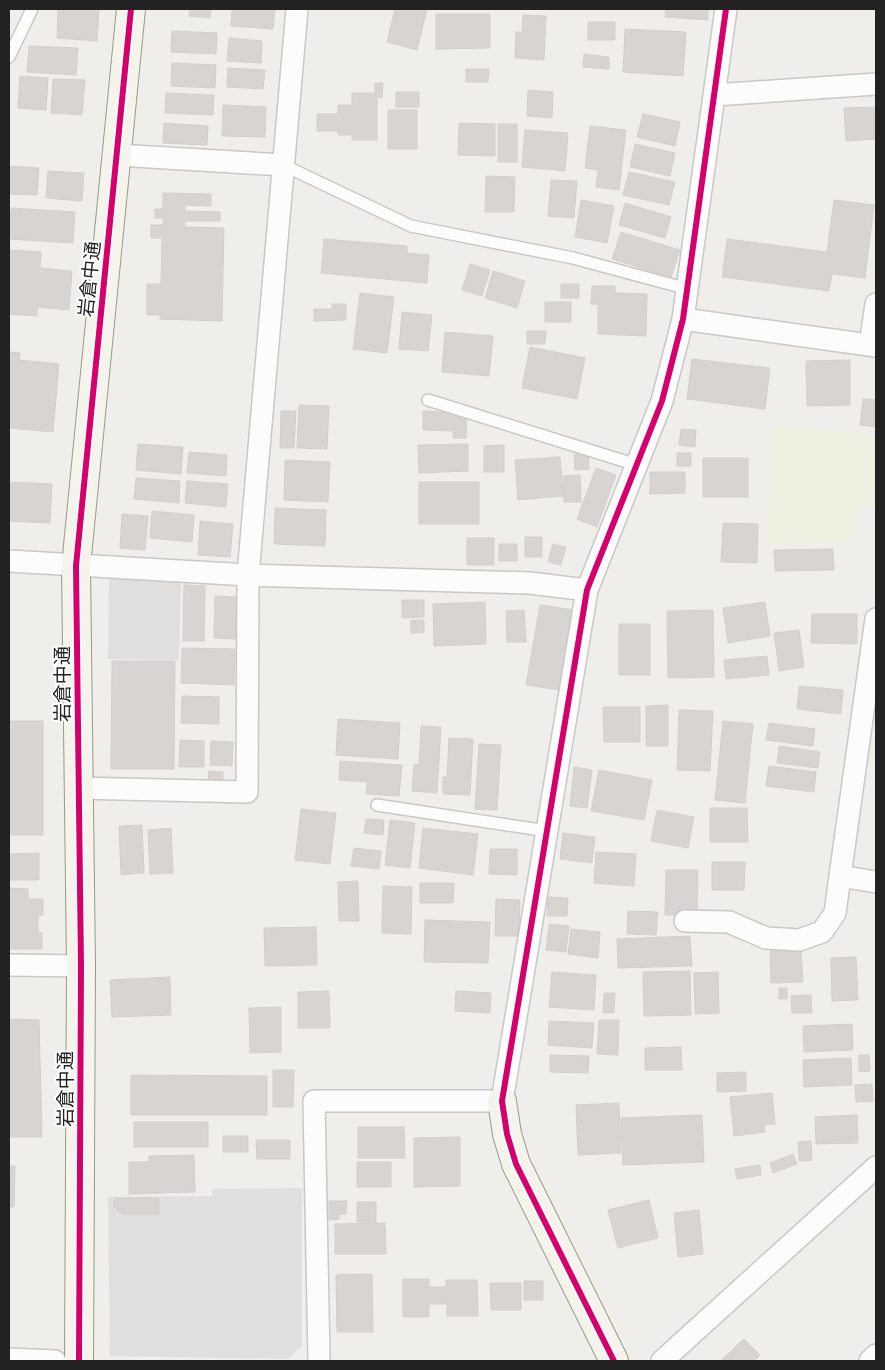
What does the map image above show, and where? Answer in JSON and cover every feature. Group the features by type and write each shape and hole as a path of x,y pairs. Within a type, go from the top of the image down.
{"street":[{"name":"岩倉中通","path":"79,1361 81,966 77,788 76,566 131,9"},
{"path":"77,788 247,792 248,575 297,9"},
{"path":"614,1361 516,1164 507,1134 502,1101 587,590 662,401 683,319 726,9"},
{"path":"714,95 876,84"},
{"path":"116,155 283,165"},
{"path":"683,319 873,346 876,304"},
{"path":"9,561 248,575 530,583 587,590"},
{"path":"684,921 729,922 766,938 798,940 822,932 835,913 871,697 876,618"},
{"path":"840,876 876,882"},
{"path":"9,965 81,966"},
{"path":"319,1361 314,1102 502,1101"},
{"path":"662,1361 876,1167"},
{"path":"870,1361 876,1355"},
{"path":"9,1359 55,1361"}],"lane":[{"path":"9,56 32,9"},
{"path":"283,165 411,226 573,258 688,289"},
{"path":"428,400 637,465"},
{"path":"377,805 547,831"}],"green space":[{"path":"774,428 853,432 876,436 876,506 858,505 852,542 766,544"}],"shaded area":[{"path":"109,577 181,581 179,660 108,659"},
{"path":"302,1188 302,1346 288,1359 110,1356 108,1197 213,1196 212,1189"}],"building":[{"path":"58,9 99,9 97,41 57,38"},
{"path":"190,9 211,9 210,18 189,16"},
{"path":"232,9 275,9 273,29 231,26"},
{"path":"395,9 427,9 417,50 387,42"},
{"path":"666,9 708,9 708,20 665,17"},
{"path":"436,14 490,14 490,48 436,49"},
{"path":"523,15 546,16 544,60 515,58 516,32 522,32"},
{"path":"588,22 615,22 615,40 588,40"},
{"path":"625,29 686,32 683,76 623,72"},
{"path":"172,31 217,33 216,54 171,52"},
{"path":"229,38 262,41 261,63 227,61"},
{"path":"29,46 78,48 76,75 27,72"},
{"path":"584,54 609,57 609,69 583,67"},
{"path":"172,63 216,65 215,88 171,86"},
{"path":"228,68 265,70 263,89 227,87"},
{"path":"466,69 489,69 488,82 466,82"},
{"path":"20,76 48,78 46,110 18,108"},
{"path":"53,79 85,80 82,115 51,113"},
{"path":"375,83 383,83 382,98 377,97 377,140 352,140 352,135 338,135 338,131 317,131 317,114 338,114 338,105 352,105 352,93 375,93"},
{"path":"528,90 553,92 552,118 527,116"},
{"path":"396,92 419,92 419,107 396,107"},
{"path":"166,93 214,95 213,115 165,113"},
{"path":"223,105 266,107 265,137 222,136"},
{"path":"876,107 876,139 846,141 844,108"},
{"path":"388,110 417,110 417,149 388,149"},
{"path":"643,114 680,122 675,146 637,137"},
{"path":"164,123 208,126 207,145 163,143"},
{"path":"459,123 495,124 495,156 458,155"},
{"path":"498,124 517,124 517,162 498,162"},
{"path":"590,126 626,130 619,190 596,187 598,170 585,168"},
{"path":"525,130 568,133 565,171 522,167"},
{"path":"635,144 675,153 670,176 630,167"},
{"path":"9,166 39,168 37,195 9,194"},
{"path":"48,171 84,173 82,201 46,198"},
{"path":"629,172 675,182 669,205 623,195"},
{"path":"486,176 515,177 514,212 485,212"},
{"path":"551,180 577,181 574,218 548,216"},
{"path":"163,193 211,194 211,206 185,205 185,211 220,212 220,221 185,221 185,227 224,228 222,321 160,319 160,315 147,315 147,284 161,284 162,238 151,238 151,225 163,225 163,218 155,218 155,209 163,209"},
{"path":"581,200 614,206 607,243 575,237"},
{"path":"834,200 874,205 865,278 832,274 829,291 722,277 727,239 827,252"},
{"path":"625,203 671,217 665,238 619,225"},
{"path":"11,208 75,212 73,243 9,239"},
{"path":"621,232 680,250 671,277 612,259"},
{"path":"324,239 407,246 407,253 429,255 427,283 321,273"},
{"path":"9,250 41,252 40,268 72,271 69,310 38,307 37,316 9,314"},
{"path":"470,264 490,270 482,296 462,290"},
{"path":"493,271 525,281 517,308 485,298"},
{"path":"561,284 579,284 579,298 561,298"},
{"path":"592,286 615,286 615,293 647,294 646,336 598,334 598,304 591,304"},
{"path":"360,293 394,297 387,353 353,349"},
{"path":"545,302 571,302 571,322 545,322"},
{"path":"332,304 346,304 346,320 314,321 314,309 332,309"},
{"path":"402,312 432,315 428,351 399,349"},
{"path":"527,331 546,331 545,344 527,344"},
{"path":"445,332 493,336 489,376 442,372"},
{"path":"530,347 585,358 577,399 522,388"},
{"path":"9,352 20,353 19,360 59,364 53,432 9,428"},
{"path":"692,359 770,368 765,409 687,399"},
{"path":"850,360 850,405 807,406 806,361"},
{"path":"863,399 876,400 876,427 860,425"},
{"path":"299,405 329,406 327,449 297,448"},
{"path":"281,411 296,411 294,448 280,448"},
{"path":"423,411 457,413 457,417 467,417 466,438 453,438 453,431 423,430"},
{"path":"681,429 696,430 695,447 679,445"},
{"path":"138,444 183,447 181,474 136,470"},
{"path":"468,444 468,471 419,473 418,445"},
{"path":"504,445 504,472 484,472 484,446"},
{"path":"189,452 227,455 226,476 187,473"},
{"path":"677,453 691,453 691,466 677,466"},
{"path":"574,454 588,454 589,469 575,470"},
{"path":"560,457 563,496 518,500 515,460"},
{"path":"703,458 748,458 748,497 703,497"},
{"path":"285,460 330,462 328,502 284,500"},
{"path":"596,468 616,475 597,527 577,519"},
{"path":"650,472 685,472 685,493 650,494"},
{"path":"580,475 581,502 564,502 563,476"},
{"path":"136,478 180,481 179,503 134,499"},
{"path":"187,481 228,484 226,507 185,503"},
{"path":"9,482 52,484 50,523 9,521"},
{"path":"419,482 479,482 479,524 419,524"},
{"path":"275,508 326,510 325,546 274,544"},
{"path":"152,511 194,515 192,542 150,538"},
{"path":"122,514 148,516 145,550 120,548"},
{"path":"200,521 233,524 230,557 198,555"},
{"path":"723,523 758,524 757,563 721,562"},
{"path":"525,537 542,537 542,557 525,557"},
{"path":"467,538 494,538 494,565 467,565"},
{"path":"499,544 517,544 517,561 499,561"},
{"path":"553,544 566,547 561,565 548,562"},
{"path":"833,549 834,570 775,571 774,550"},
{"path":"184,585 205,586 204,641 183,641"},
{"path":"215,596 238,597 236,639 214,638"},
{"path":"402,600 424,600 424,617 402,618"},
{"path":"485,602 486,644 434,646 433,604"},
{"path":"765,602 770,636 728,643 723,608"},
{"path":"540,605 574,610 560,690 526,685"},
{"path":"524,610 526,642 507,642 506,611"},
{"path":"713,610 714,677 668,678 667,611"},
{"path":"812,614 857,614 857,644 811,643"},
{"path":"411,620 424,620 424,632 411,633"},
{"path":"619,624 650,624 650,675 619,675"},
{"path":"799,630 804,667 779,671 774,633"},
{"path":"182,648 235,649 234,685 181,683"},
{"path":"767,656 769,675 726,679 724,660"},
{"path":"112,661 175,661 174,769 111,769"},
{"path":"799,686 843,690 841,714 797,709"},
{"path":"182,696 219,697 219,724 181,723"},
{"path":"668,705 668,746 646,746 646,706"},
{"path":"603,707 640,707 640,742 604,742"},
{"path":"679,710 713,711 710,771 677,770"},
{"path":"338,719 400,723 398,759 336,755"},
{"path":"9,721 43,721 43,835 9,835"},
{"path":"723,721 753,724 745,803 715,800"},
{"path":"769,723 815,729 813,746 766,740"},
{"path":"421,726 441,727 437,793 412,791 414,764 419,765"},
{"path":"449,738 473,739 470,795 443,794 443,777 447,777"},
{"path":"180,740 204,741 204,767 179,767"},
{"path":"211,741 233,742 232,766 210,765"},
{"path":"479,744 501,745 497,810 475,809"},
{"path":"779,746 820,752 818,768 777,763"},
{"path":"340,761 402,765 399,796 366,794 367,782 339,780"},
{"path":"769,766 816,772 814,792 766,786"},
{"path":"574,767 592,770 587,808 570,806"},
{"path":"599,770 652,780 644,820 591,811"},
{"path":"209,771 223,772 223,783 208,782"},
{"path":"710,808 747,808 748,842 710,842"},
{"path":"301,809 336,813 330,864 295,860"},
{"path":"657,810 694,817 688,848 651,841"},
{"path":"366,819 384,820 383,835 364,833"},
{"path":"390,820 415,823 410,868 385,865"},
{"path":"142,825 144,873 121,875 119,826"},
{"path":"171,828 173,873 150,874 148,830"},
{"path":"423,828 478,834 473,875 419,868"},
{"path":"563,833 595,837 592,863 560,859"},
{"path":"354,848 381,851 379,869 351,866"},
{"path":"490,849 517,849 517,875 489,874"},
{"path":"596,852 636,854 634,886 594,883"},
{"path":"39,853 39,880 9,880 9,854"},
{"path":"712,862 745,862 744,890 712,890"},
{"path":"666,870 698,870 697,915 665,915"},
{"path":"358,881 359,921 339,921 338,882"},
{"path":"420,883 454,883 453,903 420,903"},
{"path":"383,886 412,887 411,934 382,933"},
{"path":"9,888 28,889 28,899 43,899 43,915 38,915 38,933 42,933 42,949 9,949"},
{"path":"548,897 568,898 567,916 547,916"},
{"path":"496,899 520,900 519,936 495,936"},
{"path":"628,911 658,912 656,935 627,934"},
{"path":"425,920 490,922 488,963 424,962"},
{"path":"549,924 569,926 566,952 546,950"},
{"path":"316,927 317,965 265,966 264,928"},
{"path":"571,929 600,932 598,958 568,954"},
{"path":"690,936 692,966 618,968 617,939"},
{"path":"801,950 803,982 771,983 770,951"},
{"path":"856,957 858,1000 832,1001 831,958"},
{"path":"690,971 691,1015 644,1016 643,972"},
{"path":"552,972 596,975 594,1010 549,1007"},
{"path":"718,972 719,1013 695,1014 694,973"},
{"path":"170,977 171,1015 112,1017 110,980"},
{"path":"779,988 787,988 787,999 779,999"},
{"path":"329,991 330,1028 298,1028 298,992"},
{"path":"456,991 491,993 490,1013 455,1011"},
{"path":"604,993 615,993 614,1013 603,1013"},
{"path":"811,995 812,1013 792,1013 791,996"},
{"path":"281,1007 281,1052 250,1053 249,1008"},
{"path":"9,1019 39,1020 42,1137 9,1137"},
{"path":"599,1020 619,1020 618,1055 597,1054"},
{"path":"549,1021 594,1023 592,1048 548,1045"},
{"path":"852,1024 853,1050 804,1052 803,1026"},
{"path":"681,1047 682,1070 645,1070 645,1048"},
{"path":"550,1055 589,1056 588,1073 550,1072"},
{"path":"859,1055 869,1055 870,1071 859,1072"},
{"path":"851,1058 852,1085 804,1087 803,1060"},
{"path":"273,1070 294,1070 293,1107 273,1107"},
{"path":"746,1072 746,1091 717,1092 717,1073"},
{"path":"131,1075 267,1076 267,1115 131,1115"},
{"path":"872,1084 873,1101 856,1102 855,1085"},
{"path":"772,1093 775,1124 764,1125 765,1132 734,1136 730,1097"},
{"path":"619,1103 621,1153 578,1155 576,1105"},
{"path":"702,1115 704,1162 623,1165 621,1118"},
{"path":"857,1115 858,1143 816,1144 815,1117"},
{"path":"134,1122 208,1122 208,1147 134,1147"},
{"path":"358,1127 404,1127 405,1158 358,1158"},
{"path":"223,1136 248,1136 248,1152 223,1152"},
{"path":"460,1137 460,1186 414,1187 414,1138"},
{"path":"256,1140 290,1140 290,1159 257,1159"},
{"path":"811,1141 812,1160 799,1161 798,1142"},
{"path":"793,1154 797,1164 773,1173 770,1163"},
{"path":"194,1155 195,1192 129,1194 129,1162 149,1162 149,1156"},
{"path":"357,1162 391,1162 391,1187 357,1187"},
{"path":"760,1165 761,1175 737,1179 735,1169"},
{"path":"9,1166 15,1166 14,1207 9,1207"},
{"path":"114,1198 159,1198 159,1214 122,1214 114,1207"},
{"path":"649,1200 658,1238 618,1248 608,1210"},
{"path":"329,1201 347,1201 346,1214 339,1214 339,1219 329,1220"},
{"path":"357,1202 376,1202 376,1222 357,1222"},
{"path":"699,1210 703,1254 678,1257 674,1213"},
{"path":"385,1223 386,1254 335,1254 335,1224"},
{"path":"372,1274 373,1332 337,1332 336,1275"},
{"path":"403,1279 429,1279 429,1287 446,1287 446,1280 477,1280 478,1316 447,1316 447,1304 429,1304 429,1317 403,1317"},
{"path":"524,1281 543,1281 543,1300 524,1300"},
{"path":"490,1283 521,1283 521,1310 491,1310"},
{"path":"744,1339 760,1355 754,1361 720,1361"}],"cycle path":[{"path":"79,1361 81,966 76,566 131,9"},
{"path":"614,1361 516,1164 507,1134 502,1101 587,590 662,401 683,319 726,9"}]}
